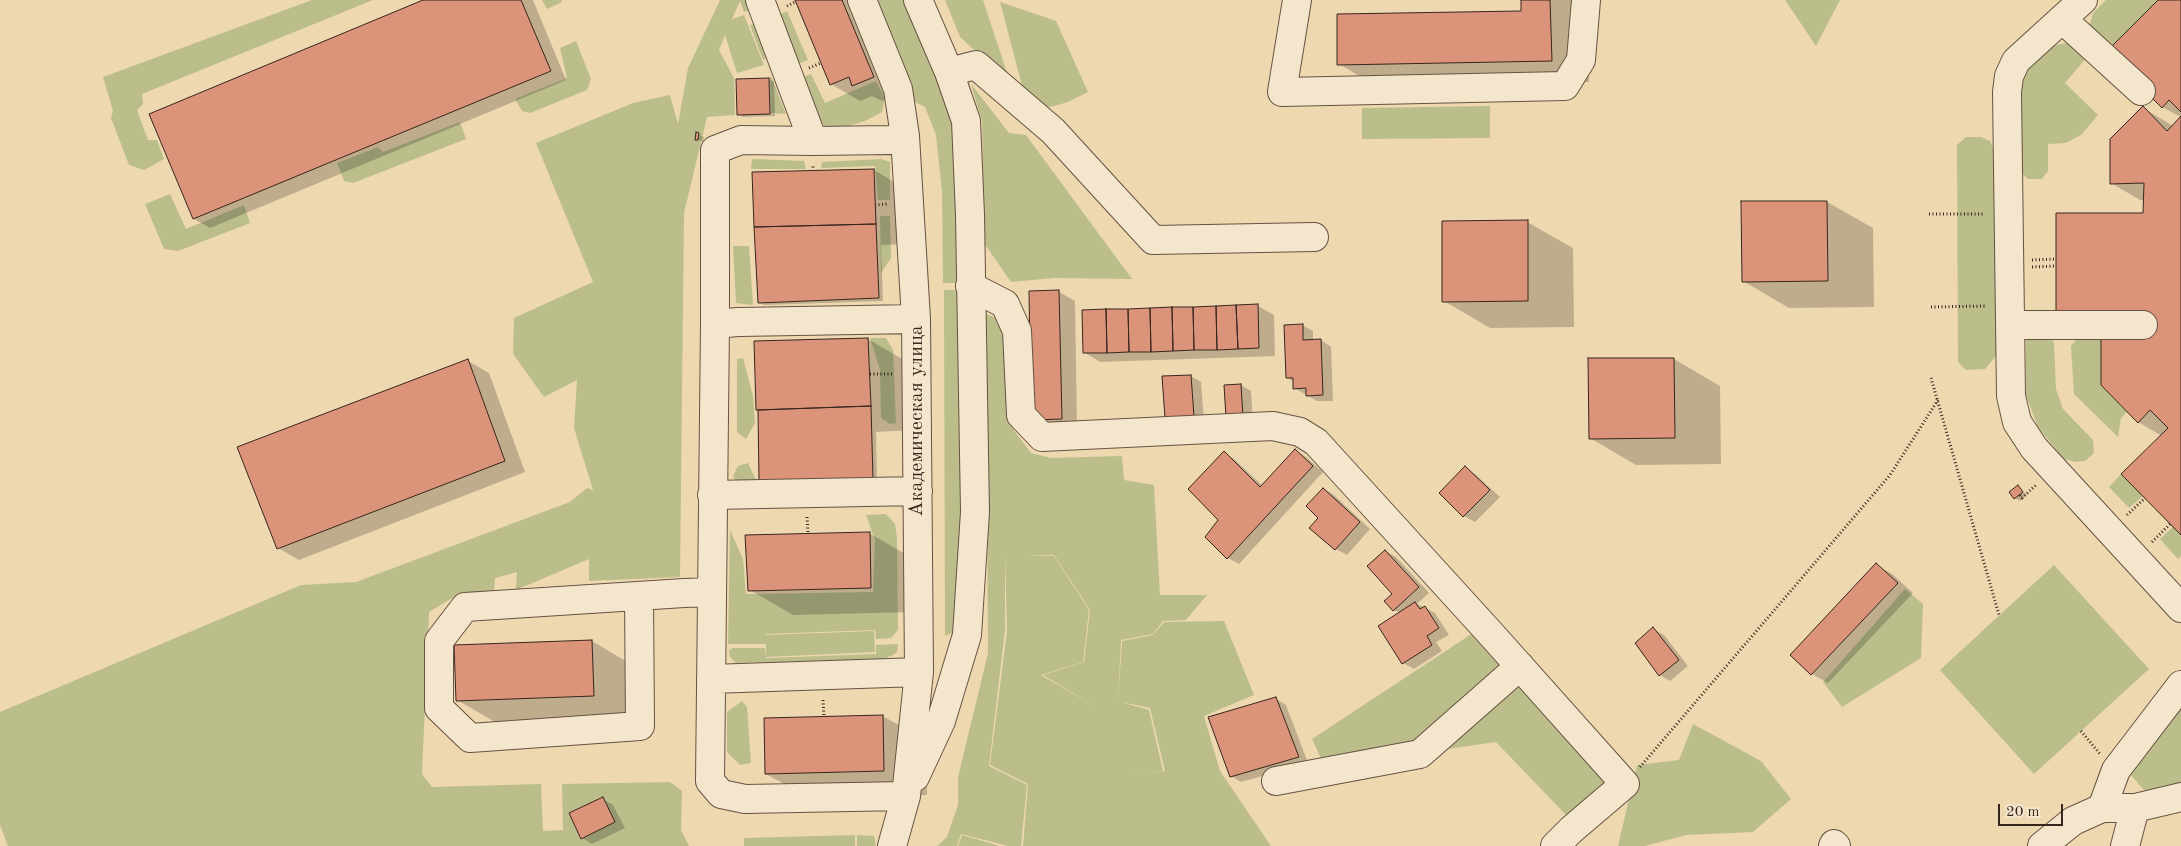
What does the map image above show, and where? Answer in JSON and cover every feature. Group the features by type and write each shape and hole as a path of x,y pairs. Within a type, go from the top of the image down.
{"street":[{"path":"760,0 813,141"},
{"name":"Академическая улица","path":"862,0 898,89 905,136 916,319 919,672 906,796 892,846"},
{"path":"905,136 891,140 741,140 715,150 710,781 721,794 745,798 906,796 941,721 967,635 975,512 966,121 918,0"},
{"path":"1297,0 1282,92 1565,86 1581,60 1586,0"},
{"path":"2083,0 2016,61 2009,76 2006,92 2011,396 2017,422 2034,448 2176,592"},
{"path":"2062,19 2141,91"},
{"path":"948,72 976,65 1052,130 1153,240 1314,237"},
{"path":"970,286 1005,304 1017,331 1021,415 1042,437 1273,426 1300,432 1316,442 1625,784 1555,846"},
{"path":"2010,316 2144,325"},
{"path":"714,324 916,319"},
{"path":"712,495 918,492"},
{"path":"639,596 640,726 470,738 439,708 439,642 465,607 639,596 712,592"},
{"path":"1276,781 1420,754 1520,666"},
{"path":"711,679 919,672"},
{"path":"2102,808 2116,770 2181,685"},
{"path":"2042,846 2073,821 2102,808 2135,808 2181,797"},
{"path":"2125,846 2135,808"}],"path":[{"path":"1930,214 2008,213"},
{"path":"1931,306 2010,316"},
{"path":"870,374 896,374"},
{"path":"1931,378 1999,615"},
{"path":"1625,784 1890,475 1938,400"}],"green space":[{"path":"312,0 373,0 142,94 143,104 137,110 148,140 157,140 164,159 144,170 129,165 111,118 113,111 103,77"},
{"path":"542,0 561,0 562,2 547,9"},
{"path":"720,0 747,0 750,10 744,12 740,1 732,19 744,15 764,65 737,73 725,35 719,50 734,78 735,115 707,117 684,213 680,577 589,581 589,559 516,590 517,572 495,578 494,593 459,594 429,612 422,774 432,787 541,784 543,831 563,830 562,784 670,782 682,791 681,830 689,846 8,846 0,825 0,712 301,585 356,582 570,502 587,488 593,490 574,428 577,380 544,397 513,354 514,318 593,282 536,143 633,103 670,95 678,124 688,68"},
{"path":"873,0 908,0 957,130 961,283 943,283 942,192 936,135 925,107 913,101"},
{"path":"945,0 983,0 1010,82 960,37"},
{"path":"1785,0 1840,0 1816,46"},
{"path":"2106,0 2158,0 2110,48 2089,27 2093,13"},
{"path":"1000,2 1056,21 1088,92 1068,102 1040,110 1024,93"},
{"path":"787,11 808,60 795,65 777,16"},
{"path":"755,24 766,58 763,60 750,25"},
{"path":"576,41 591,79 587,90 530,113 522,111 515,99 567,78 560,48"},
{"path":"2074,41 2089,55 2065,83 2098,115 2081,135 2066,143 2048,144 2048,171 2042,179 2028,179 2019,171 2018,83 2029,61 2043,48"},
{"path":"811,74 825,103 876,81 885,98 882,112 865,121 845,127 826,126 819,123 801,78"},
{"path":"770,77 772,78 786,114 771,113"},
{"path":"971,84 1009,133 1026,135 1132,279 1054,278 1011,282 984,243 982,121"},
{"path":"1490,106 1490,138 1362,139 1362,108"},
{"path":"460,122 466,139 353,183 344,181 337,163 378,147 383,152"},
{"path":"1966,137 1981,137 1990,141 1995,152 1997,355 1985,369 1966,370 1958,362 1957,145"},
{"path":"752,159 804,161 806,169 751,169"},
{"path":"881,159 890,162 890,200 878,200 875,166 821,168 822,162"},
{"path":"170,194 186,229 244,205 250,223 178,251 164,249 145,204"},
{"path":"880,216 890,216 891,258 881,273"},
{"path":"733,246 749,246 753,305 736,303"},
{"path":"944,290 961,290 965,533 960,629 945,636"},
{"path":"986,314 1004,321 1013,429 1031,453 1051,458 1122,456 1124,480 1154,485 1160,595 1207,595 1186,620 1163,621 1153,634 1121,640 1118,701 1122,641 1153,635 1164,622 1224,621 1254,695 1204,716 1220,771 1271,846 1023,846 1028,784 990,765 1007,631 1005,555 1005,630 989,766 1027,785 1021,846 1008,846 961,834 957,846 937,846 947,837 958,805 958,777 988,653","holes":["1024,555 1054,555 1090,610 1084,662 1043,675 1098,708 1041,675 1083,662 1089,610 1054,556","1121,702 1150,708 1165,771 1126,775 1163,771 1149,710"]},
{"path":"2048,333 2054,343 2056,389 2063,409 2093,440 2094,453 2085,461 2076,462 2064,459 2038,427 2026,395 2026,338"},
{"path":"2080,335 2101,335 2101,385 2127,412 2121,418 2118,437 2074,394 2071,346"},
{"path":"870,338 886,338 893,350 896,423 890,424 881,418 880,370"},
{"path":"743,358 753,396 755,423 746,439 737,432 737,359"},
{"path":"748,463 763,495 738,486 733,476 738,466"},
{"path":"2121,474 2143,496 2129,508 2109,487"},
{"path":"886,514 895,524 897,538 898,630 891,638 876,639 875,630 766,634 766,644 728,644 730,530 743,559 746,594 873,592 875,540 866,515"},
{"path":"2173,527 2181,535 2181,556 2178,559 2160,539"},
{"path":"2054,565 2149,669 2034,774 1940,670"},
{"path":"1905,589 1923,604 1921,658 1842,707 1823,682"},
{"path":"874,631 875,652 766,657 766,635"},
{"path":"1473,633 1611,781 1567,816 1496,742 1325,767 1312,739"},
{"path":"898,644 897,652 883,659 736,663 730,657 729,650 733,648 765,648 766,658 876,654 876,645"},
{"path":"742,701 747,707 751,763 740,765 727,752 727,712"},
{"path":"2181,708 2181,787 2167,791 2144,790 2130,774"},
{"path":"1693,724 1761,761 1791,799 1753,832 1686,835 1645,846 1618,846 1637,765 1679,760"},
{"path":"855,835 855,846 744,846 744,838"},
{"path":"857,835 874,836 876,846 857,846"},
{"path":"962,835 1000,846 958,846"}],"building":[{"path":"423,0 521,0 551,71 193,219 149,114"},
{"path":"795,0 842,0 874,77 852,86 849,77 830,85"},
{"path":"1521,0 1550,0 1552,61 1337,65 1337,14 1521,11"},
{"path":"2158,0 2181,0 2181,112 2169,100 2162,108 2145,91 2153,83 2110,48"},
{"path":"769,78 770,114 737,115 736,79"},
{"path":"2143,106 2167,131 2181,116 2181,535 2121,474 2168,428 2150,410 2138,423 2101,385 2101,335 2056,313 2056,213 2143,213 2144,183 2110,184 2110,139"},
{"path":"696,132 699,133 698,140 695,140"},
{"path":"874,169 876,224 754,227 752,172"},
{"path":"1741,201 1827,201 1828,281 1742,282"},
{"path":"1528,220 1528,301 1442,302 1442,221"},
{"path":"876,224 879,298 758,303 754,227"},
{"path":"1059,290 1062,419 1031,420 1029,291"},
{"path":"1258,304 1259,348 1238,349 1236,305"},
{"path":"1236,305 1238,349 1217,350 1216,306"},
{"path":"1216,306 1217,350 1194,350 1193,307"},
{"path":"1172,307 1173,351 1151,352 1150,308"},
{"path":"1172,307 1193,307 1194,350 1173,351"},
{"path":"1150,308 1151,352 1129,352 1128,309"},
{"path":"1106,309 1107,353 1083,353 1082,310"},
{"path":"1106,309 1128,309 1129,352 1107,353"},
{"path":"1303,324 1303,340 1321,339 1323,395 1306,396 1306,388 1293,389 1293,378 1286,378 1284,325"},
{"path":"868,338 871,406 756,410 754,341"},
{"path":"1588,358 1674,358 1675,438 1589,439"},
{"path":"468,359 505,461 277,549 237,447"},
{"path":"1191,375 1194,416 1165,418 1162,376"},
{"path":"1241,384 1243,417 1226,418 1224,385"},
{"path":"871,406 873,480 759,482 758,410"},
{"path":"1295,449 1313,466 1227,559 1205,537 1218,520 1188,489 1224,451 1260,487"},
{"path":"1465,466 1490,490 1463,517 1439,493"},
{"path":"2018,485 2023,492 2014,499 2009,492"},
{"path":"1323,488 1360,522 1335,550 1309,528 1318,518 1306,506"},
{"path":"870,532 871,588 748,591 745,535"},
{"path":"1385,550 1419,587 1393,611 1384,601 1392,594 1367,566"},
{"path":"1876,563 1898,583 1811,675 1790,655"},
{"path":"1415,602 1420,609 1425,606 1439,628 1427,636 1432,645 1402,664 1378,626"},
{"path":"1653,627 1679,660 1659,676 1635,643"},
{"path":"592,640 594,696 456,701 454,645"},
{"path":"1276,697 1299,757 1230,777 1208,717"},
{"path":"883,715 884,771 765,774 764,718"},
{"path":"603,797 615,822 581,839 569,813"}]}
